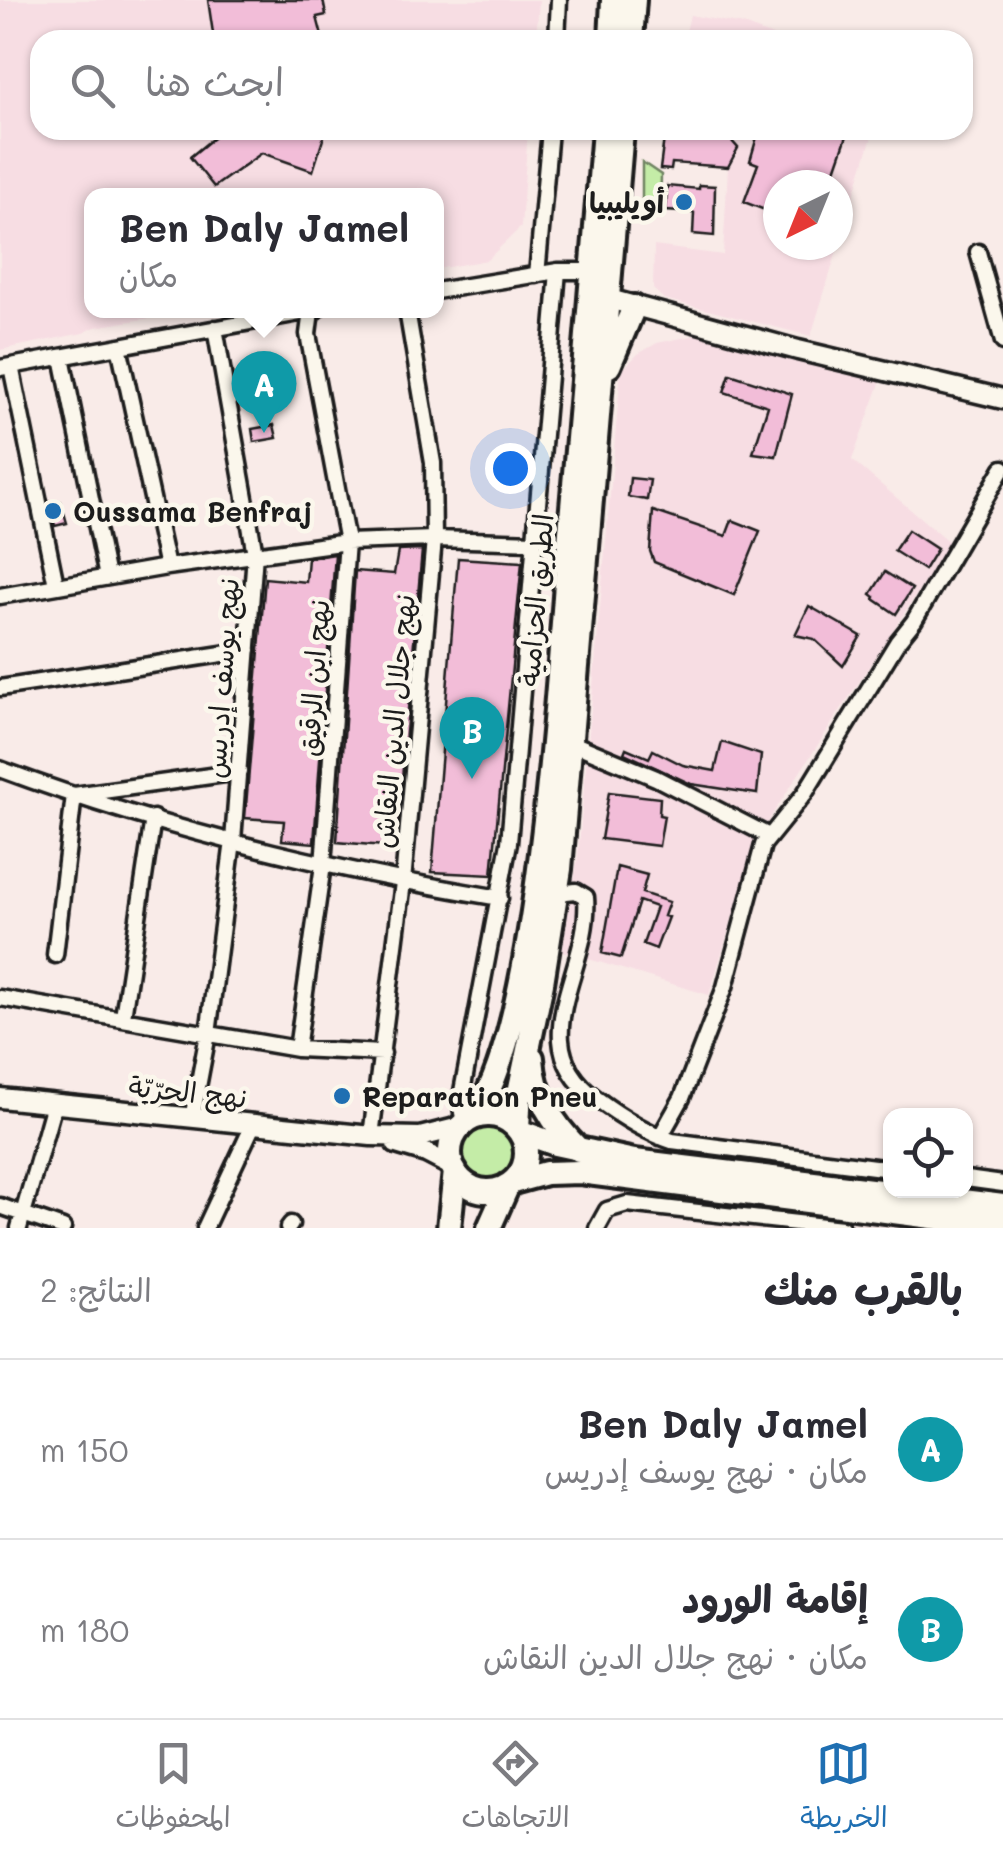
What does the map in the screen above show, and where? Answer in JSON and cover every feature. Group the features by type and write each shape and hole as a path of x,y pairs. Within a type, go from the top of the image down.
{"highway":[{"path":"611,30 613,0"},
{"path":"631,30 634,0"},
{"name":"الطريق الحزامية","path":"448,1228 454,1169 451,1146 464,1124 478,1113 503,1057 530,936 554,728 603,140"},
{"name":"الطريق الحزامية","path":"489,1228 524,1163 524,1141 518,1130 520,1088 556,893 621,140"},
{"path":"602,384 634,307"},
{"path":"534,1019 532,1062 536,1084 552,1120 579,1150"},
{"path":"464,1124 477,1116 499,1117 518,1130 579,1150 634,1161 1003,1206"},
{"path":"454,1169 473,1188 485,1190 546,1173 580,1172 1003,1226"}],"main road":[{"path":"609,299 1003,398"},
{"name":"نهج الحرّيّة","path":"0,1098 372,1136"},
{"path":"372,1136 420,1137 464,1124"},
{"path":"372,1136 426,1153 454,1169"}],"street":[{"path":"558,30 559,0"},
{"path":"537,274 549,140"},
{"path":"978,252 1003,342"},
{"path":"464,1124 460,1102 512,820 558,271"},
{"path":"444,290 558,271 593,271"},
{"path":"56,585 5,367 273,318"},
{"name":"نهج ابن الرقيق","path":"297,1049 323,865 347,542 308,318"},
{"name":"نهج جلال الدين النقاش","path":"372,1136 404,882 434,540 433,464 408,318"},
{"name":"نهج يوسف إدريس","path":"192,1119 208,1034 233,841 254,554 215,328"},
{"path":"119,346 168,567"},
{"path":"62,357 107,577"},
{"path":"660,1137 682,1098 725,988 760,855 769,836 805,792 898,640 920,611 1003,468"},
{"path":"0,596 347,542 535,542"},
{"path":"0,688 248,650"},
{"path":"572,743 656,778 769,836"},
{"path":"0,769 74,795 323,865 500,898"},
{"path":"74,795 239,772"},
{"path":"55,955 74,795"},
{"path":"123,1017 153,818"},
{"path":"556,893 576,891 586,897 587,904 560,1036 567,1070 578,1084 610,1109 660,1137 883,1169"},
{"path":"0,998 297,1049 383,1053"},
{"path":"22,1221 54,1104"},
{"path":"205,1228 252,1125"},
{"path":"973,1180 1003,1184"},
{"path":"598,1228 607,1210 627,1204 842,1228"},
{"path":"0,1206 22,1221 63,1228"}],"shaded area":[{"path":"0,0 539,0 537,30 30,30 30,140 527,140 521,227 487,260 444,268 444,188 84,188 84,318 150,318 0,350"},
{"path":"690,15 757,30 686,30"},
{"path":"731,140 871,140 853,199 853,170 763,170 763,260 834,260 811,336 664,299 653,289 654,246 723,255 728,167 738,148"},
{"path":"697,335 882,378 852,460 950,543 770,818 752,854 709,995 562,951 578,856 621,371 657,343"}],"green space":[{"path":"642,162 661,175 660,214 642,224"},
{"path":"487,1126 505,1134 513,1152 505,1170 487,1178 469,1170 461,1152 469,1134"}],"building":[{"path":"208,0 323,0 326,15 317,17 320,30 212,30"},
{"path":"211,140 323,140 313,171 262,153 214,187 190,157"},
{"path":"664,140 731,140 738,148 728,167 672,163 671,170 660,169"},
{"path":"756,140 846,140 835,170 763,170 763,209 744,202 758,164 750,161"},
{"path":"699,185 715,186 714,236 693,234 694,213 666,211 667,186 699,189"},
{"path":"730,374 792,394 776,456 753,453 768,406 724,392"},
{"path":"274,425 277,438 254,442 252,429"},
{"path":"630,478 650,480 647,500 628,497"},
{"name":"Oussama Benfraj","path":"61,502 67,523 55,526 50,504"},
{"path":"653,511 726,536 732,520 760,531 734,595 654,562 650,551"},
{"path":"908,530 937,549 924,570 894,551"},
{"path":"422,550 396,847 337,842 355,571 394,574 398,551"},
{"path":"335,554 314,843 282,840 284,821 245,818 265,578 306,582 308,558"},
{"path":"458,558 522,562 492,875 432,872"},
{"path":"885,572 912,589 896,614 871,594"},
{"path":"809,606 861,636 843,666 814,639 795,635"},
{"path":"722,742 761,755 757,794 691,784 624,753 626,748 649,758 653,750 683,765 715,771"},
{"path":"609,792 660,798 659,815 664,816 659,846 601,839"},
{"path":"617,867 647,875 642,893 669,902 664,916 668,917 656,949 643,944 656,907 639,901 621,958 602,953"}],"place":[{"name":"أويليبيا","path":"684,202"},
{"name":"Ben Daly Jamel","path":"264,433"},
{"name":"Oussama Benfraj","path":"53,511"},
{"name":"إقامة الورود","path":"472,779"},
{"name":"Reparation Pneu","path":"342,1096"}]}
